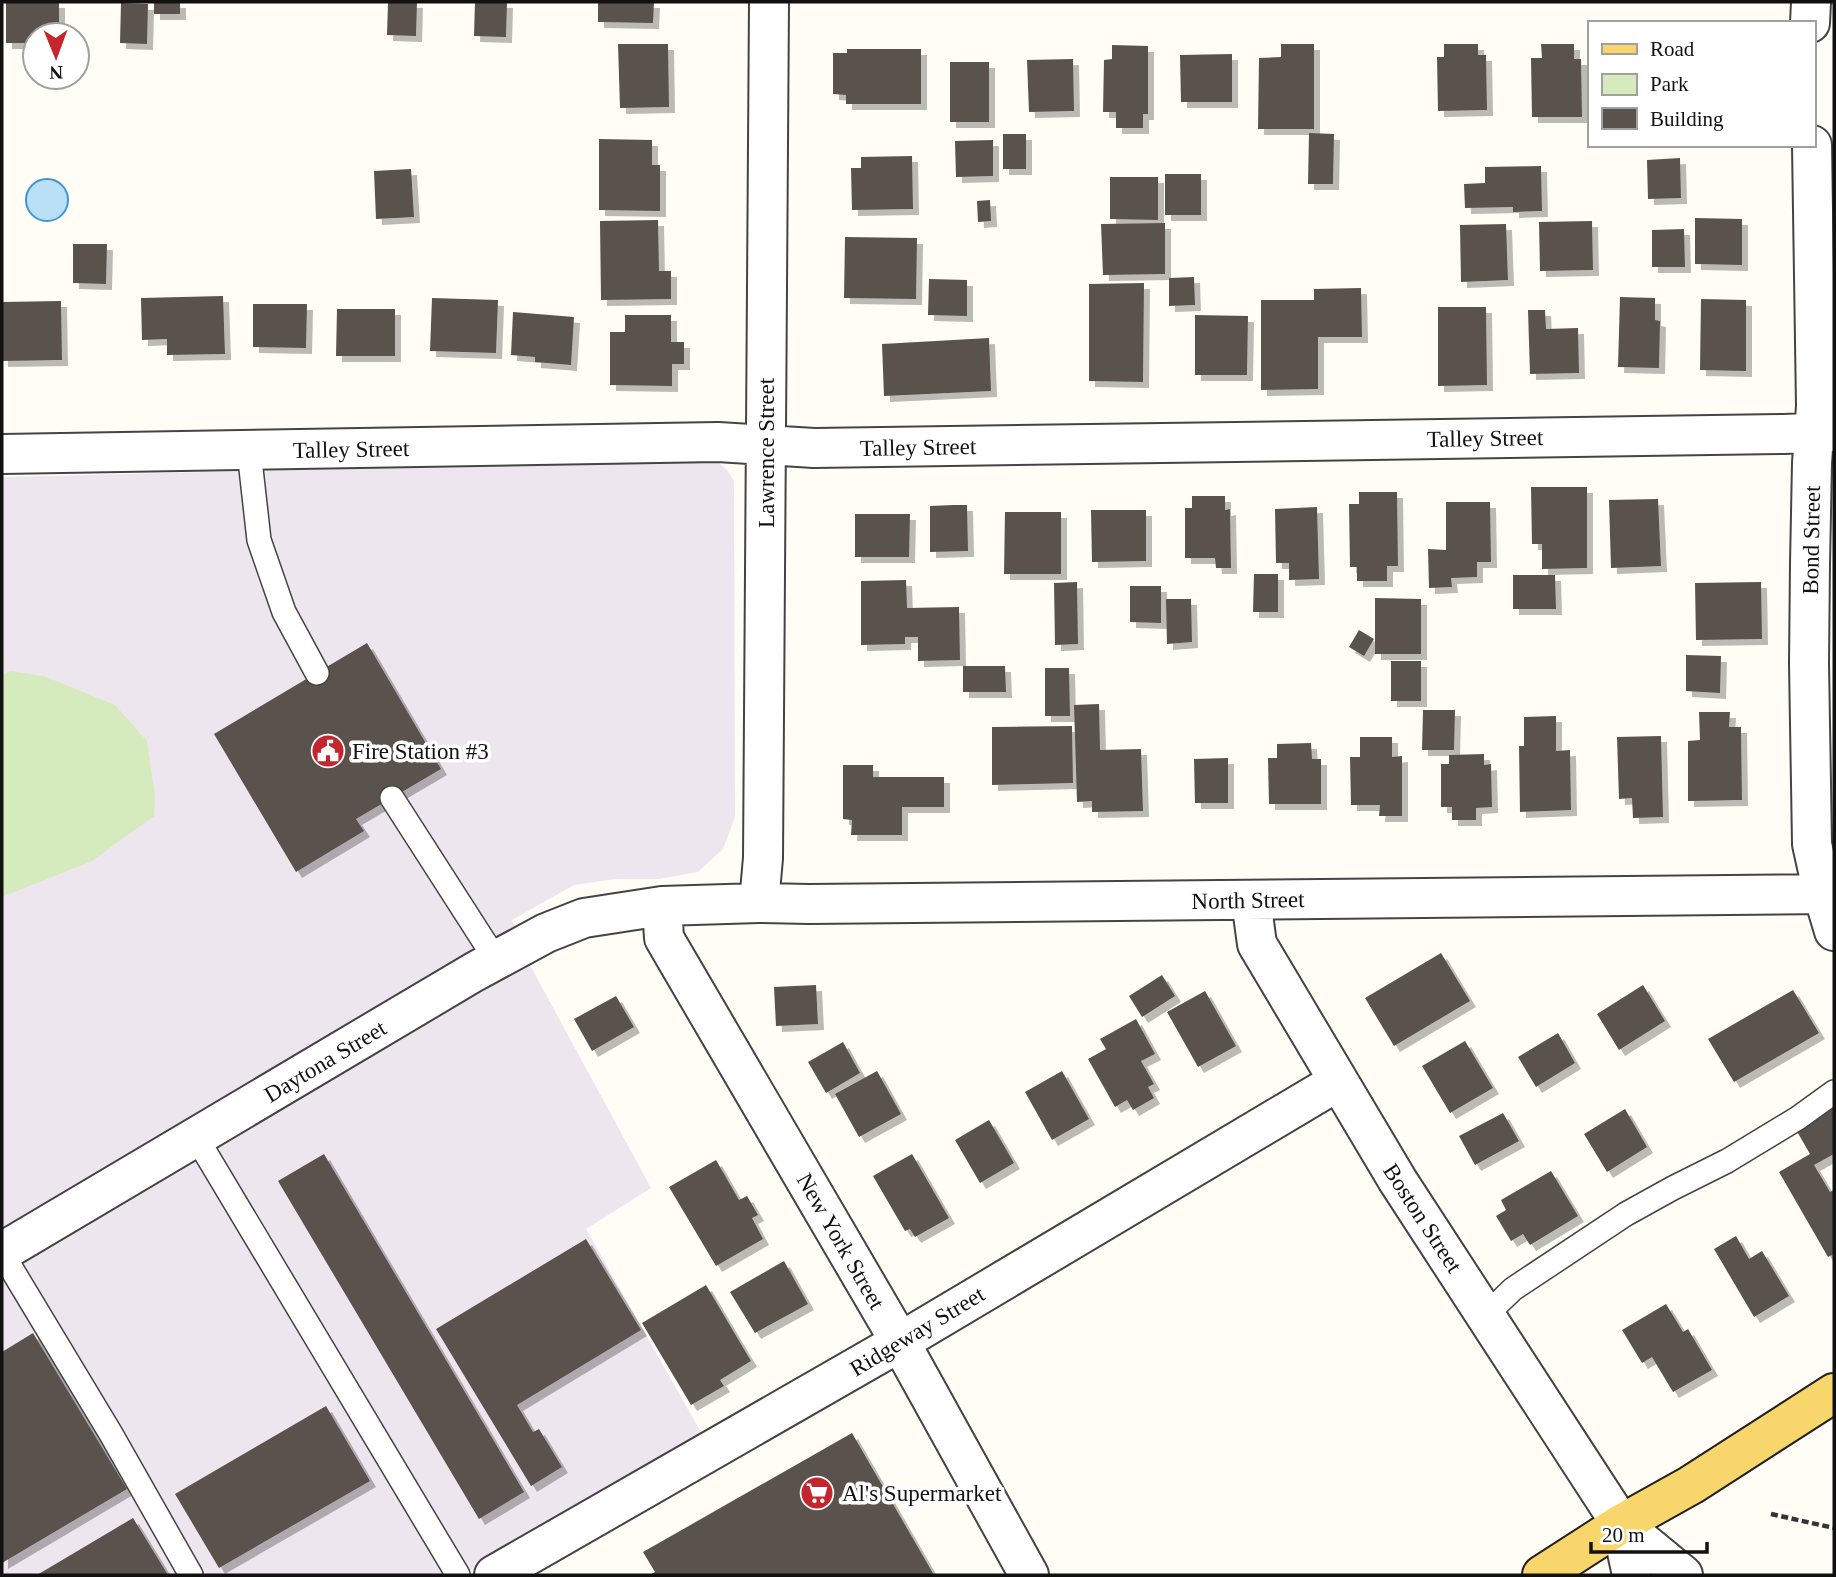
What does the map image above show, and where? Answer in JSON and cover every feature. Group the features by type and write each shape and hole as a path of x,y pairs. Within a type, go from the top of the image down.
{"main road":[{"path":"1542,1575 1621,1524 1691,1485 1834,1393"}],"street":[{"name":"Lawrence Street","path":"758,903 762,858 769,2"},
{"path":"1810,21 1811,2"},
{"name":"Bond Street","path":"1812,147 1816,406 1824,432 1812,475 1809,663 1812,844 1829,894 1834,931"},
{"name":"Talley Street","path":"2,454 718,442 814,448 1824,432"},
{"name":"North Street","path":"662,905 1829,894"},
{"name":"Boston Street","path":"1251,900 1257,944 1398,1181 1621,1524 1683,1575"},
{"name":"Daytona Street","path":"2,1252 546,933 584,918 662,905"},
{"name":"New York Street","path":"662,905 664,938 900,1342 1029,1575"},
{"name":"Ridgeway Street","path":"494,1575 900,1342 1337,1082"},
{"name":"Boston Street","path":"1621,1524 1632,1575"}],"lane":[{"path":"249,451 259,540 284,612 317,673"},
{"path":"392,798 496,960"},
{"path":"1486,1315 1513,1289 1626,1214 1727,1161 1798,1118 1834,1092"},
{"path":"195,1137 458,1575"},
{"path":"2,1252 111,1434 191,1575"}],"path":[{"path":"1771,1514 1834,1528"}],"shaded area":[{"path":"701,460 719,463 734,481 735,817 723,849 698,872 659,879 616,879 574,885 512,920 531,967 651,1188 586,1229 702,1434 463,1575 2,1575 2,477"}],"green space":[{"path":"10,671 44,676 115,705 147,741 155,795 154,816 92,861 2,897 2,675"}],"water":[{"path":"47,179 62,185 68,200 62,215 47,221 32,215 26,200 32,185"}],"building":[{"path":"6,2 59,2 59,21 21,21 21,43 6,43"},
{"path":"154,2 180,2 180,14 154,14"},
{"path":"388,2 417,2 416,36 387,35"},
{"path":"475,2 507,2 506,37 474,36"},
{"path":"598,2 654,2 653,23 598,22"},
{"path":"121,3 148,4 147,44 120,43"},
{"path":"618,44 668,44 669,107 620,108"},
{"path":"1281,44 1314,44 1314,129 1258,129 1259,58 1281,57"},
{"path":"1444,44 1478,44 1478,55 1486,55 1487,110 1438,111 1437,57 1444,57"},
{"path":"1541,44 1574,44 1574,59 1581,59 1582,117 1532,117 1531,58 1542,58"},
{"path":"1112,45 1148,46 1148,114 1143,114 1143,128 1116,128 1116,112 1103,112 1104,60 1112,59"},
{"path":"847,49 921,49 921,104 846,104 846,95 833,94 833,53 847,53"},
{"path":"1232,54 1232,102 1181,102 1180,55"},
{"path":"1073,59 1074,111 1029,112 1027,60"},
{"path":"950,62 989,62 989,122 950,122"},
{"path":"1309,133 1334,134 1333,184 1308,184"},
{"path":"1003,134 1026,134 1026,169 1003,169"},
{"path":"599,139 652,140 652,165 660,165 660,211 599,210"},
{"path":"993,140 993,176 956,177 955,141"},
{"path":"912,156 913,209 852,210 851,168 861,168 861,157"},
{"path":"1680,158 1681,198 1648,199 1647,160"},
{"path":"1541,166 1542,211 1513,212 1513,207 1465,208 1464,184 1485,183 1485,167"},
{"path":"411,169 414,217 376,219 374,171"},
{"path":"1165,174 1201,174 1201,215 1165,215"},
{"path":"1110,177 1158,177 1158,220 1110,219"},
{"path":"990,200 991,221 978,222 977,201"},
{"path":"1695,218 1742,219 1742,265 1695,264"},
{"path":"658,220 659,271 671,271 671,299 601,300 600,221"},
{"path":"1592,221 1593,270 1540,271 1539,222"},
{"path":"1165,223 1165,274 1103,275 1101,224"},
{"path":"1506,224 1508,280 1461,282 1460,225"},
{"path":"1684,229 1685,267 1652,267 1652,230"},
{"path":"845,237 917,238 916,299 844,298"},
{"path":"73,244 107,244 106,284 73,283"},
{"path":"1194,277 1195,305 1169,306 1169,278"},
{"path":"929,279 967,280 967,316 928,315"},
{"path":"1144,283 1143,382 1089,381 1089,284"},
{"path":"1361,288 1362,337 1318,337 1318,389 1261,390 1261,300 1314,300 1314,289"},
{"path":"223,296 225,354 167,355 167,339 142,340 141,298"},
{"path":"1620,297 1655,298 1655,320 1660,321 1659,368 1618,367"},
{"path":"432,298 498,300 496,353 430,351"},
{"path":"1701,299 1746,300 1746,371 1700,370"},
{"path":"61,301 62,360 2,361 2,302"},
{"path":"253,304 307,304 306,348 253,347"},
{"path":"1438,307 1486,307 1487,385 1438,386"},
{"path":"337,309 395,309 395,356 336,356"},
{"path":"1528,310 1545,310 1546,329 1578,328 1579,373 1530,374"},
{"path":"513,312 574,317 571,365 535,362 535,357 511,355"},
{"path":"625,315 671,315 671,342 684,342 684,364 672,364 672,386 610,385 610,332 625,332"},
{"path":"1195,315 1248,316 1247,375 1195,375"},
{"path":"989,338 991,391 884,396 882,344"},
{"path":"1531,487 1587,487 1587,568 1542,569 1542,544 1532,544"},
{"path":"1359,492 1397,492 1398,566 1387,566 1387,581 1357,581 1357,567 1350,567 1349,504 1359,504"},
{"path":"1192,496 1225,496 1225,510 1230,509 1231,568 1216,568 1215,558 1185,558 1185,508 1192,508"},
{"path":"1658,499 1661,566 1611,568 1609,500"},
{"path":"1446,502 1490,502 1491,562 1477,562 1477,577 1451,578 1452,587 1429,588 1428,549 1446,550"},
{"path":"967,505 968,551 930,552 930,506"},
{"path":"1317,507 1319,579 1289,580 1289,563 1276,563 1275,509"},
{"path":"1091,510 1146,510 1146,561 1092,562"},
{"path":"1005,512 1061,512 1061,574 1004,574"},
{"path":"855,514 910,514 909,557 855,557"},
{"path":"1254,574 1278,574 1278,612 1253,612"},
{"path":"1513,575 1555,575 1556,609 1513,609"},
{"path":"906,580 907,608 959,607 960,660 918,661 918,637 905,637 905,644 861,645 861,581"},
{"path":"1077,582 1078,644 1055,645 1054,583"},
{"path":"1761,582 1762,639 1696,640 1695,583"},
{"path":"1130,586 1161,586 1161,623 1130,622"},
{"path":"1375,598 1421,599 1421,654 1375,654"},
{"path":"1166,599 1191,599 1192,642 1167,644"},
{"path":"1359,630 1374,639 1364,656 1349,647"},
{"name":"Fire Station #3","path":"367,643 441,769 356,819 364,831 296,872 214,734"},
{"path":"1686,655 1721,656 1720,693 1686,691"},
{"path":"1391,661 1421,661 1421,701 1391,701"},
{"path":"963,666 1005,666 1006,692 963,692"},
{"path":"1045,668 1069,668 1070,716 1045,716"},
{"path":"1099,704 1100,750 1141,749 1143,811 1092,812 1092,801 1077,802 1074,705"},
{"path":"1423,710 1455,710 1454,750 1422,750"},
{"path":"1699,712 1730,712 1729,727 1741,727 1742,800 1688,801 1688,741 1700,740"},
{"path":"1556,716 1556,751 1570,750 1571,810 1520,812 1519,746 1524,746 1524,717"},
{"path":"1072,726 1073,783 992,785 992,727"},
{"path":"1661,736 1663,817 1633,818 1632,798 1619,799 1617,737"},
{"path":"1360,737 1392,737 1392,757 1402,756 1402,816 1379,816 1380,805 1351,805 1350,757 1360,757"},
{"path":"1311,743 1312,759 1321,759 1321,804 1269,804 1268,758 1277,758 1277,744"},
{"path":"1484,754 1484,765 1491,764 1492,807 1476,808 1476,820 1452,820 1452,807 1441,807 1441,764 1449,764 1449,755"},
{"path":"1228,758 1228,803 1195,803 1194,759"},
{"path":"843,765 873,765 873,777 944,777 944,807 902,807 902,835 851,835 852,820 843,819"},
{"path":"1441,953 1470,1001 1394,1046 1365,998"},
{"path":"1162,975 1175,996 1142,1017 1129,996"},
{"path":"816,985 818,1024 776,1026 774,987"},
{"path":"1643,985 1665,1021 1619,1050 1597,1014"},
{"path":"1793,990 1819,1033 1734,1082 1708,1039"},
{"path":"1205,991 1236,1046 1198,1067 1167,1012"},
{"path":"616,996 634,1027 592,1051 574,1019"},
{"path":"1136,1019 1155,1054 1141,1061 1154,1084 1148,1087 1154,1098 1133,1110 1127,1100 1115,1107 1088,1059 1106,1049 1100,1039"},
{"path":"1558,1033 1575,1063 1536,1087 1518,1057"},
{"path":"1465,1041 1493,1088 1450,1113 1422,1066"},
{"path":"843,1042 860,1073 826,1093 808,1062"},
{"path":"877,1071 901,1114 859,1137 835,1094"},
{"path":"1062,1071 1089,1119 1052,1140 1025,1092"},
{"path":"1834,1106 1834,1154 1814,1165 1830,1192 1834,1190 1834,1254 1828,1257 1779,1172 1810,1154 1795,1128"},
{"path":"1625,1109 1647,1147 1607,1172 1584,1134"},
{"path":"1503,1113 1519,1141 1475,1165 1459,1136"},
{"path":"989,1120 1014,1163 980,1183 955,1140"},
{"path":"324,1154 524,1492 479,1519 278,1181"},
{"path":"912,1154 949,1218 915,1237 910,1229 905,1231 873,1176"},
{"path":"716,1160 739,1200 747,1196 758,1215 752,1218 763,1239 716,1266 669,1187"},
{"path":"1551,1171 1578,1216 1530,1245 1523,1234 1511,1241 1496,1216 1506,1210 1501,1200"},
{"path":"1736,1236 1749,1259 1762,1251 1789,1296 1754,1317 1714,1249"},
{"path":"586,1239 641,1330 517,1405 533,1432 539,1429 562,1467 531,1486 436,1329"},
{"path":"784,1261 808,1304 755,1333 730,1292"},
{"path":"706,1285 751,1361 720,1380 724,1386 691,1405 642,1323"},
{"path":"1666,1304 1683,1332 1688,1329 1712,1370 1673,1392 1652,1357 1642,1363 1622,1330"},
{"path":"33,1333 127,1489 2,1563 2,1352"},
{"path":"326,1406 370,1481 219,1568 175,1494"},
{"name":"Al's Supermarket","path":"852,1433 934,1575 650,1575 655,1572 643,1552"},
{"path":"133,1518 168,1575 37,1575"}],"place":[{"name":"Fire Station #3","path":"328,751"},
{"name":"Al's Supermarket","path":"817,1493"}]}
